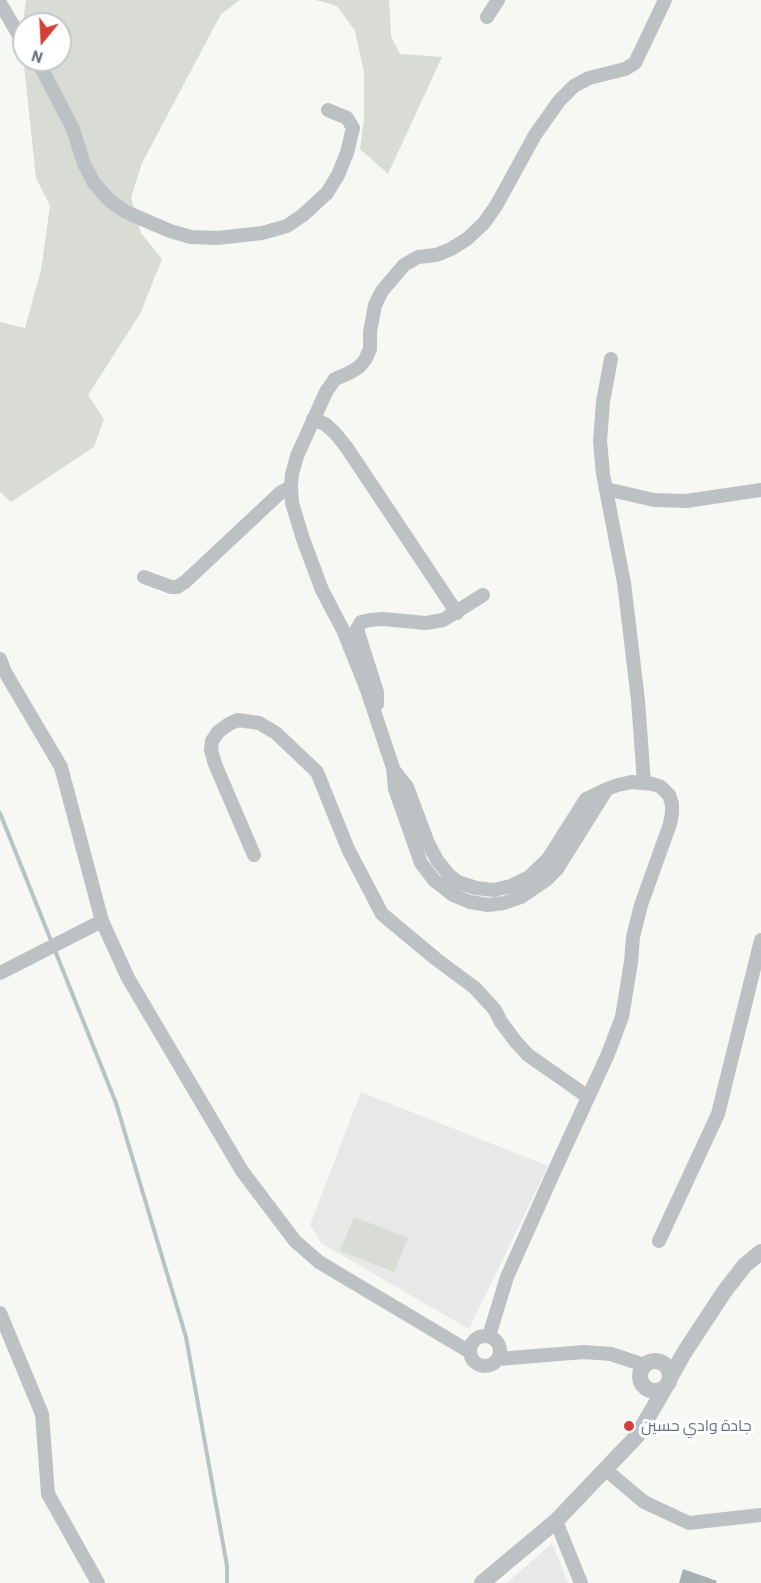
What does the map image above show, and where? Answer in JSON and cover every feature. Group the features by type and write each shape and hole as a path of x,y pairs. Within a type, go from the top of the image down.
{"street":[{"path":"487,16 498,0"},
{"path":"489,1336 507,1277 608,1054 622,1017 633,937 641,905 672,813 669,795 661,788 644,782 618,785 586,799 548,859 529,877 511,886 494,890 476,888 458,882 449,875 437,860 428,843 407,787 393,768 367,690 343,630 314,570 292,503 292,474 313,419 334,379 359,367 365,360 370,349 370,332 375,304 391,279 404,266 418,257 436,255 451,249 467,239 484,223 496,206 534,135 559,101 574,86 589,78 625,69 635,63 665,0"},
{"path":"0,3 12,24"},
{"path":"44,72 73,129 84,164 94,183 110,201 146,222 192,237 216,238 262,233 287,226 327,194 347,153 353,128 347,118 328,110"},
{"path":"611,359 603,402 600,441 603,474 624,584 638,700 644,782"},
{"path":"313,419 330,428 347,448 457,613"},
{"path":"144,577 177,587 280,493 291,487"},
{"path":"606,489 654,500 686,501 761,490"},
{"path":"377,721 377,692 357,629 361,622 382,619 426,623 443,620 483,595"},
{"path":"0,659 5,672 61,767 102,921 128,978 242,1171 295,1241 318,1262 470,1352"},
{"path":"254,855 211,750 212,741 218,732 238,720 259,723 276,733 317,772 348,849 382,915 476,988 528,1055 588,1097"},
{"path":"0,973 102,921"},
{"path":"659,1240 718,1114 761,940"},
{"path":"482,1583 556,1521 637,1436 684,1353 724,1292 745,1265 761,1252"},
{"path":"0,1312 42,1414 48,1494 98,1583"},
{"path":"489,1336 494,1338 500,1347 500,1352 498,1359 492,1364 482,1366 474,1361 470,1347 479,1337 489,1336"},
{"path":"498,1359 584,1352 611,1354 644,1365"},
{"path":"644,1425 644,1386 640,1373 644,1365 652,1360 662,1362 684,1353"},
{"path":"662,1362 668,1368 668,1382"},
{"path":"644,1386 656,1391 668,1382"},
{"path":"606,1470 644,1503 689,1523 761,1515"},
{"path":"556,1521 581,1583"}],"shaded area":[{"path":"26,0 240,0 221,14 142,163 131,198 141,233 162,259 140,314 88,395 104,419 94,447 11,502 0,492 0,322 25,328 41,270 50,206 36,178 25,72 72,72 72,12 24,12"},
{"path":"316,0 389,0 391,36 400,54 442,57 388,174 360,149 364,120 364,72 355,31 337,6"},
{"path":"361,1092 548,1166 469,1329 322,1244 310,1225"},
{"path":"354,1217 408,1238 394,1272 340,1251"},
{"path":"552,1543 568,1583 507,1583"}],"building":[{"path":"683,1569 717,1581 716,1583 679,1583"}],"waterway":[{"path":"0,813 116,1103 186,1337 227,1566 227,1583"}],"place":[{"name":"جادة وادي حسين","path":"629,1426"}]}
